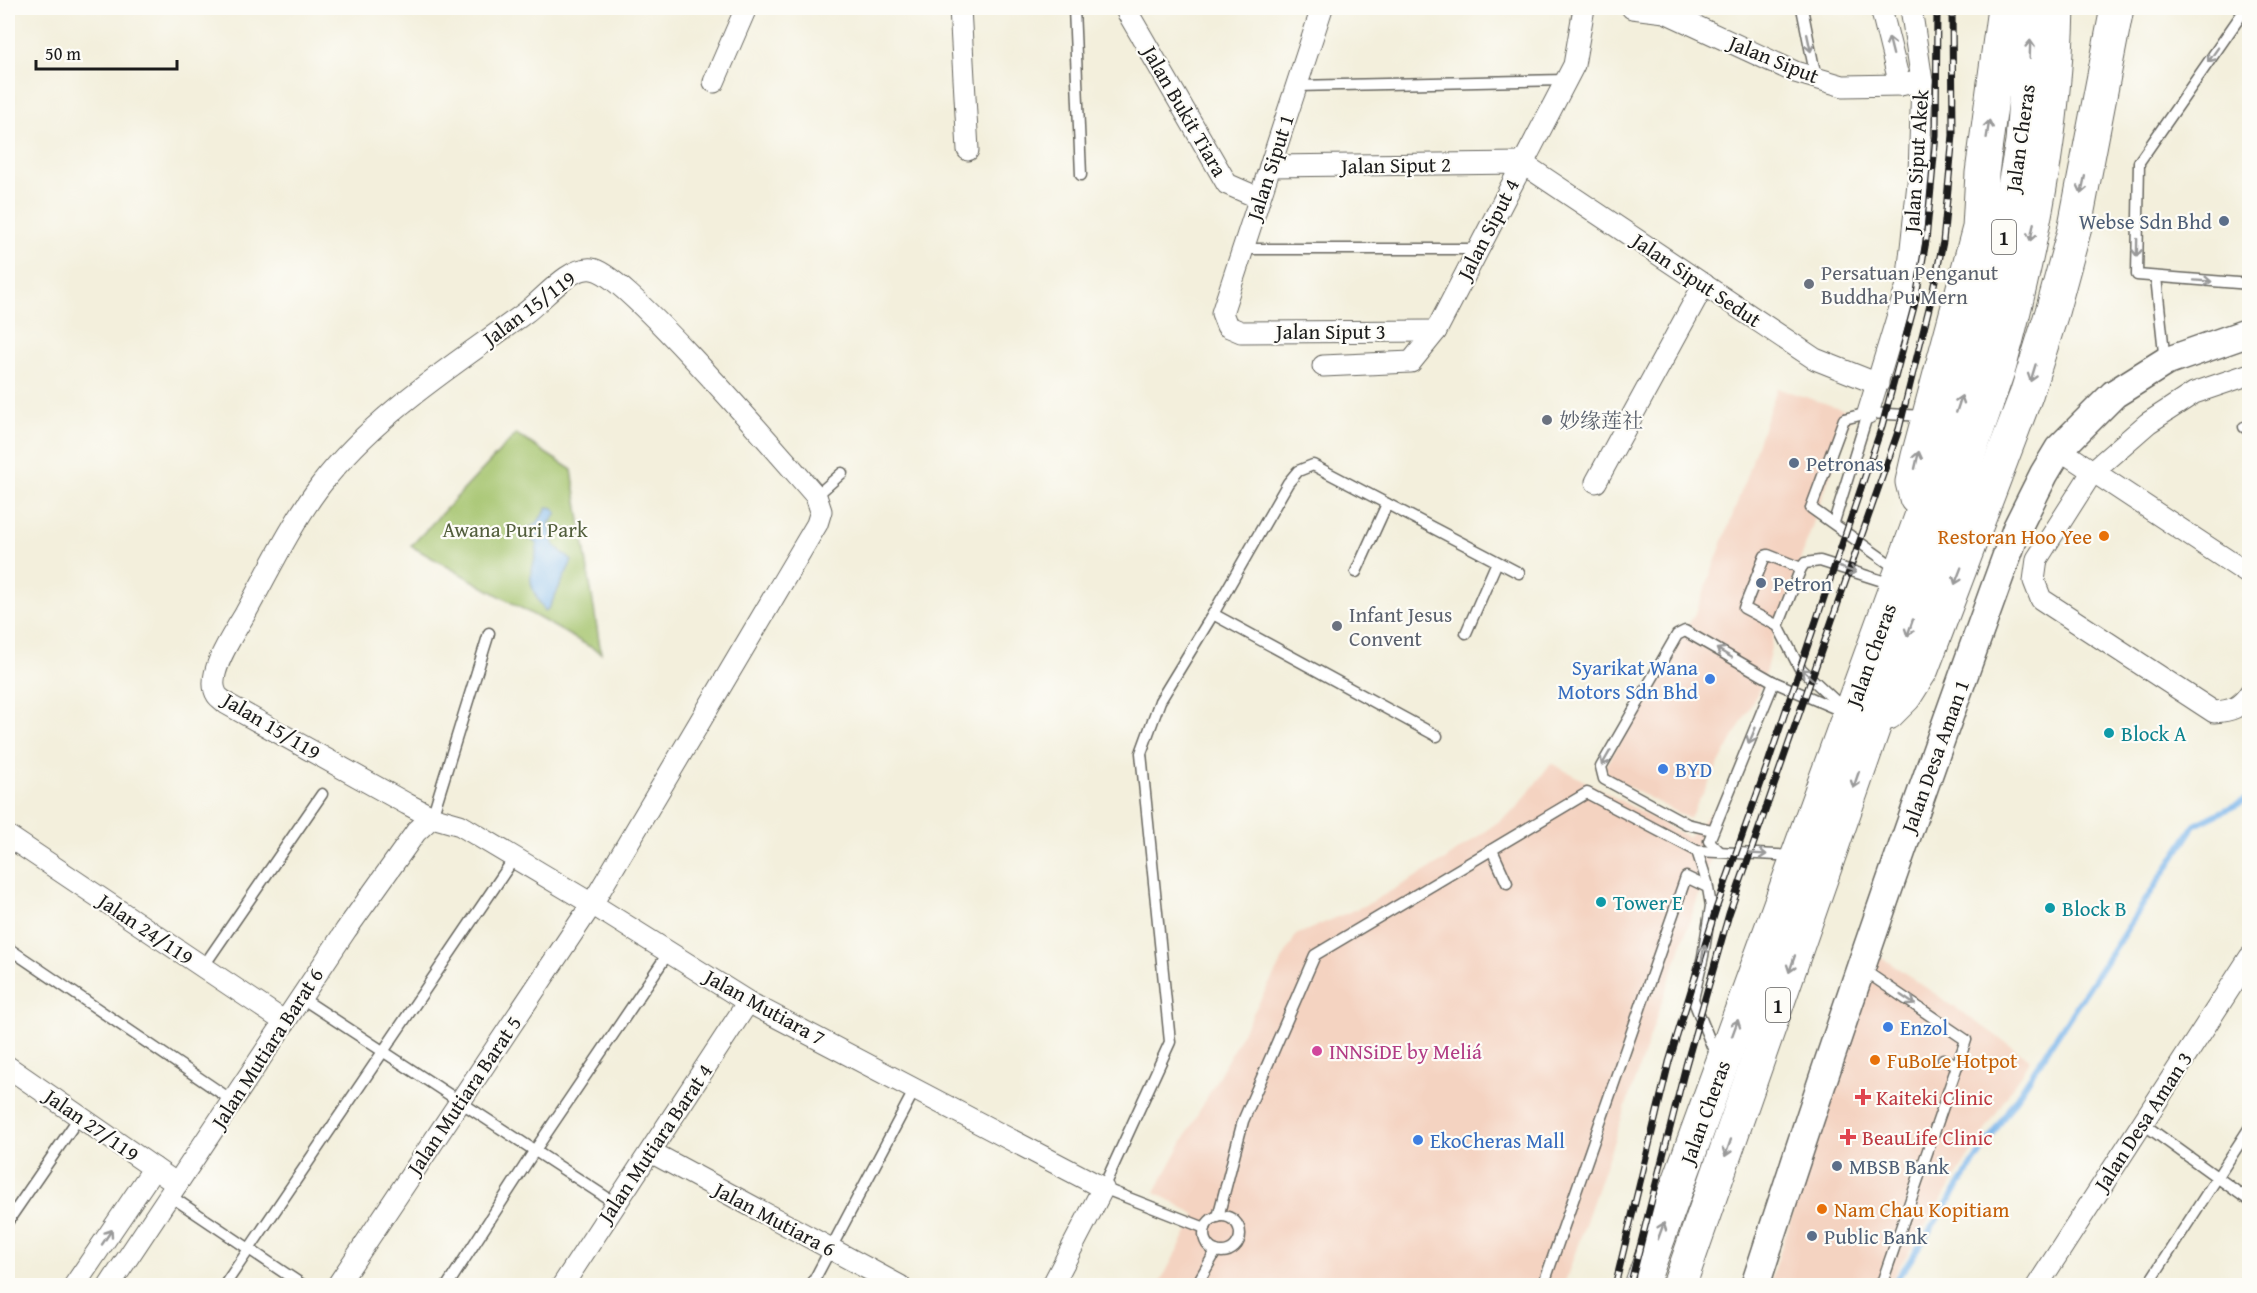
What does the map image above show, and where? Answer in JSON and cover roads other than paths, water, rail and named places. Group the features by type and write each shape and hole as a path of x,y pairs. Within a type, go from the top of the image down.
{"highway":[{"path":"1982,8 1995,84"},
{"path":"1921,517 1912,482 1927,416 1970,270 1979,228 1982,173 2004,8"},
{"name":"Jalan Cheras","path":"1679,1286 1863,719 1956,456 1971,368 1996,283 2022,143 2031,8"},
{"name":"Jalan Cheras","path":"1641,1286 1798,856 1863,719 1899,579 1921,517 1956,456 2000,365 2021,290 2048,150 2056,67 2058,8"},
{"path":"1863,719 1905,696 1922,669 2026,395 2074,231 2117,8"},
{"path":"2095,127 2133,8"}],"street":[{"path":"714,82 746,8"},
{"path":"960,8 968,150"},
{"name":"Jalan Bukit Tiara","path":"1125,8 1227,184 1259,198"},
{"name":"Jalan Siput 1","path":"1227,326 1222,313 1322,8"},
{"name":"Jalan Siput 4","path":"1323,366 1411,362 1436,331 1574,65 1584,8"},
{"name":"Jalan Siput","path":"1632,8 1665,12 1794,72 1843,86 1900,85 1922,81"},
{"path":"1881,8 1900,85"},
{"name":"Jalan Siput Akek","path":"1868,413 1907,285 1919,174 1922,81 1911,8"},
{"name":"Jalan Siput 2","path":"1270,166 1522,164"},
{"name":"Jalan Siput Sedut","path":"1522,164 1815,359 1878,384"},
{"name":"Jalan 15/119","path":"432,817 227,704 217,694 213,683 220,660 291,528 320,486 344,457 408,399 530,310 575,270 594,268 610,277 663,326 816,496"},
{"path":"1596,482 1704,284"},
{"name":"Jalan Siput 3","path":"1227,326 1241,332 1436,331"},
{"name":"Jalan Desa Aman 1","path":"1755,1286 1860,968 2017,528 2043,474 2059,449 2114,394 2165,362 2250,332"},
{"path":"2250,374 2194,393 2148,423 2093,471 2037,559 2034,581 2041,599 2214,712 2228,711 2242,705 2250,693"},
{"path":"2059,449 2250,575"},
{"path":"592,904 817,524 821,511 816,496"},
{"name":"Jalan Mutiara 7","path":"432,817 460,825 515,857 748,1002 1103,1188"},
{"name":"Jalan Mutiara Barat 6","path":"109,1286 346,930 416,832 432,817"},
{"name":"Jalan 24/119","path":"8,836 285,1022"},
{"name":"Jalan Mutiara Barat 5","path":"337,1286 592,904"},
{"name":"Jalan Desa Aman 3","path":"2037,1286 2250,957"},
{"name":"Jalan Mutiara Barat 4","path":"562,1286 748,1002"},
{"name":"Jalan 27/119","path":"8,1067 154,1168 173,1190"},
{"name":"Jalan Mutiara 6","path":"651,1152 900,1286"},
{"path":"74,1286 154,1168"},
{"path":"1052,1286 1103,1188"}],"lane":[{"path":"1074,8 1081,176"},
{"path":"1802,8 1816,78"},
{"path":"2246,8 2139,162 2137,275 2250,284"},
{"path":"1296,86 1566,80"},
{"path":"1242,249 1478,249"},
{"path":"2156,277 2165,362"},
{"path":"1834,522 1868,413"},
{"path":"1899,579 1834,522 1811,508 1844,419 1868,413 1927,416"},
{"path":"1205,1228 1103,1188 1170,1042 1141,753 1160,701 1288,483 1298,471 1313,465 1519,573"},
{"path":"816,496 842,473"},
{"path":"1356,572 1387,504"},
{"path":"1801,568 1768,555 1763,558 1744,608 1778,626 1799,667 1863,719"},
{"path":"1466,633 1497,561"},
{"path":"1778,626 1805,563 1820,561 1899,579"},
{"path":"1213,614 1437,736"},
{"path":"1712,830 1686,824 1604,779 1601,767 1677,635 1685,631 1774,682 1863,719"},
{"path":"432,817 489,633"},
{"path":"1719,851 1709,841 1712,830 1774,682"},
{"path":"1218,1217 1243,1121 1315,955 1587,793 1697,852 1719,851 1798,856"},
{"path":"203,967 322,794"},
{"path":"1492,850 1507,883"},
{"path":"1697,852 1711,906 1693,999 1721,1068"},
{"path":"224,1286 515,857"},
{"path":"1543,1286 1686,877 1707,887"},
{"path":"8,948 232,1101"},
{"path":"447,1286 535,1150 669,952"},
{"path":"1860,968 1966,1040 1879,1281"},
{"path":"300,997 615,1203"},
{"path":"1943,1059 1958,1065"},
{"path":"811,1286 915,1089"},
{"path":"8,1221 80,1116"},
{"path":"2142,1123 2250,1201"},
{"path":"2146,1286 2250,1127"},
{"path":"173,1190 249,1248 304,1286"},
{"path":"1218,1217 1229,1218 1234,1222 1239,1239 1227,1251 1216,1251 1204,1239 1205,1228 1208,1222 1218,1217"},
{"path":"1196,1286 1216,1251"}],"water":[{"path":"548,507 553,508 557,513 549,524 554,545 572,561 549,608 545,611 531,584 537,544 527,536 525,531 537,523"}],"waterway":[{"path":"1891,1286 2195,825 2250,798"}],"railway":[{"path":"1615,1286 1669,1062 1716,909 1882,426 1915,303 1926,241 1936,135 1937,8"},
{"path":"1630,1286 1686,1065 1729,914 1899,429 1943,242 1953,135 1952,8"}],"place":[{"name":"Webse Sdn Bhd","path":"2224,221"},
{"name":"Persatuan Penganut Buddha Pu Mern","path":"1809,284"},
{"name":"妙缘莲社","path":"1547,420"},
{"name":"Petronas","path":"1794,463"},
{"name":"Restoran Hoo Yee","path":"2104,536"},
{"name":"Petron","path":"1761,583"},
{"name":"Infant Jesus Convent","path":"1337,626"},
{"name":"Syarikat Wana Motors Sdn Bhd","path":"1710,679"},
{"name":"Block A","path":"2109,733"},
{"name":"BYD","path":"1663,769"},
{"name":"Tower E","path":"1601,902"},
{"name":"Block B","path":"2050,908"},
{"name":"Enzol","path":"1888,1027"},
{"name":"INNSiDE by Meliá","path":"1317,1051"},
{"name":"FuBoLe Hotpot","path":"1875,1060"},
{"name":"Kaiteki Clinic","path":"1863,1097"},
{"name":"BeauLife Clinic","path":"1848,1137"},
{"name":"EkoCheras Mall","path":"1418,1140"},
{"name":"MBSB Bank","path":"1837,1166"},
{"name":"Nam Chau Kopitiam","path":"1822,1209"},
{"name":"Public Bank","path":"1812,1236"}],"park label":[{"name":"Awana Puri Park","path":"515,529"}]}
